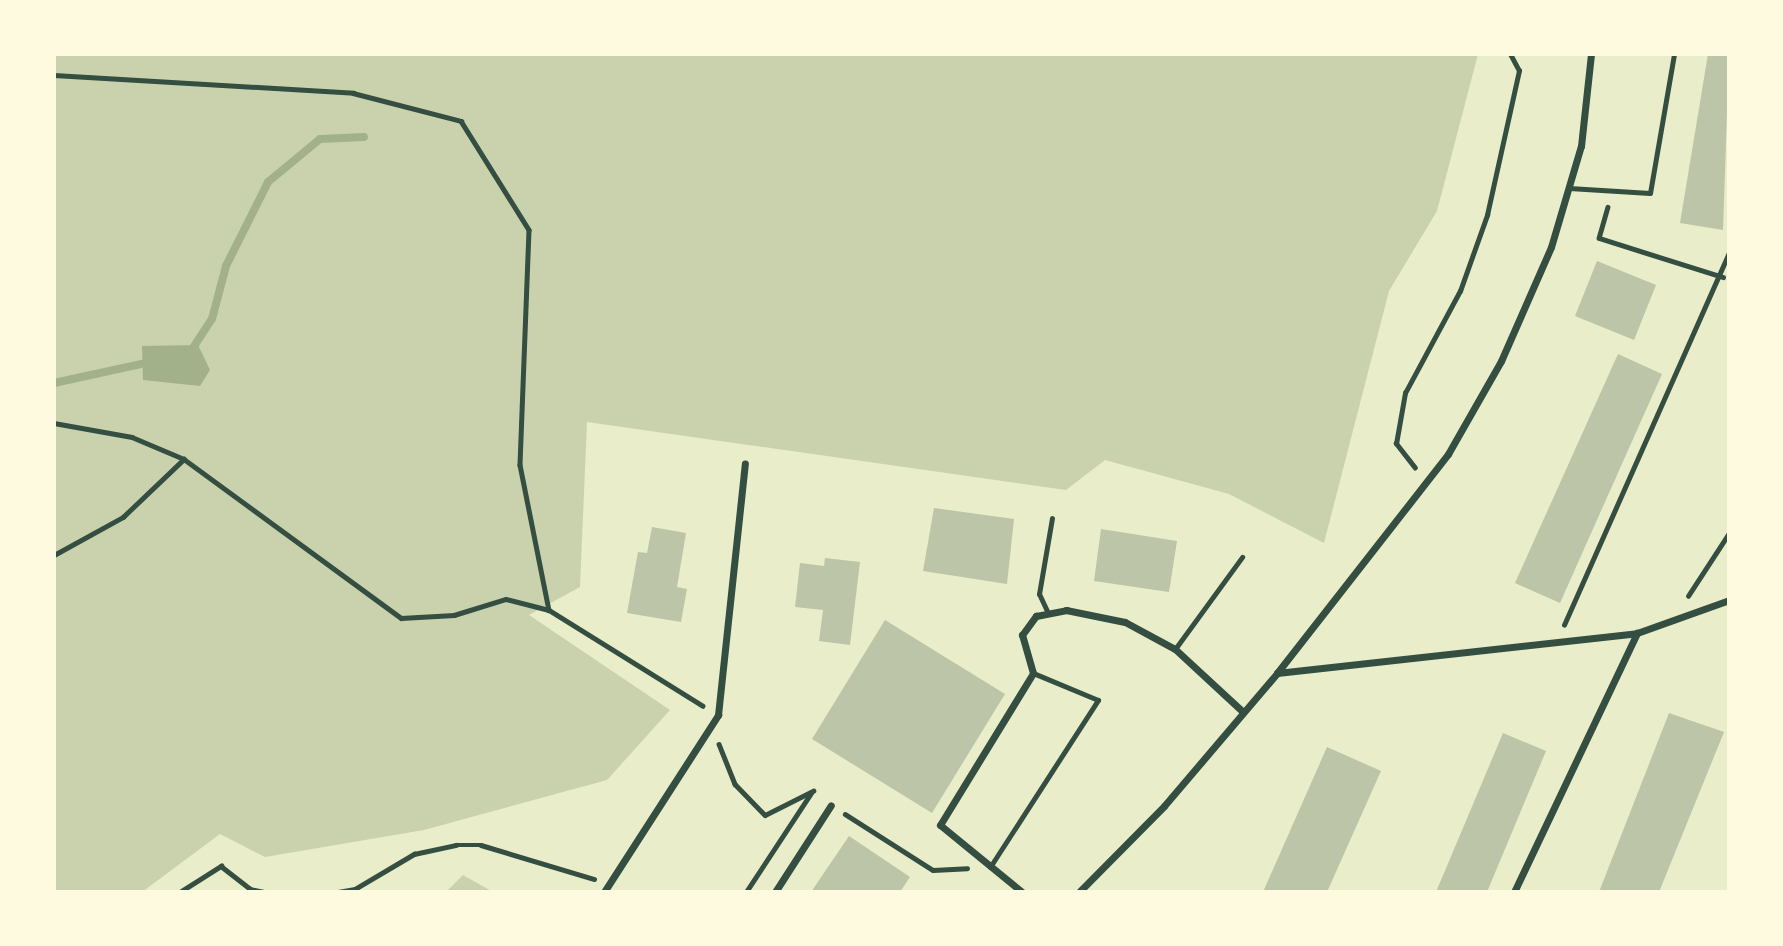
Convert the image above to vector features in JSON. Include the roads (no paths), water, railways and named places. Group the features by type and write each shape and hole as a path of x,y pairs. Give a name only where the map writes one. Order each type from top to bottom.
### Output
{"street":[{"path":"1079,892 1277,673 1429,485 1501,361 1551,247 1569,188 1591,54"},
{"path":"604,892 718,715 744,463"},
{"path":"1277,673 1557,638 1637,633 1729,600"},
{"path":"1021,892 940,825 1033,673 1022,635 1035,616 1066,610 1125,622 1175,649 1243,712"},
{"path":"1514,892 1637,633"},
{"path":"775,892 831,804"}],"lane":[{"path":"1569,188 1614,186 1650,193 1674,54"},
{"path":"1048,613 1039,594 1052,518"},
{"path":"1175,649 1242,557"},
{"path":"990,867 1098,700 1033,673"}],"waterway":[{"path":"191,351 212,319 226,266 268,182 320,139 364,137"},
{"path":"54,383 150,362"}]}
